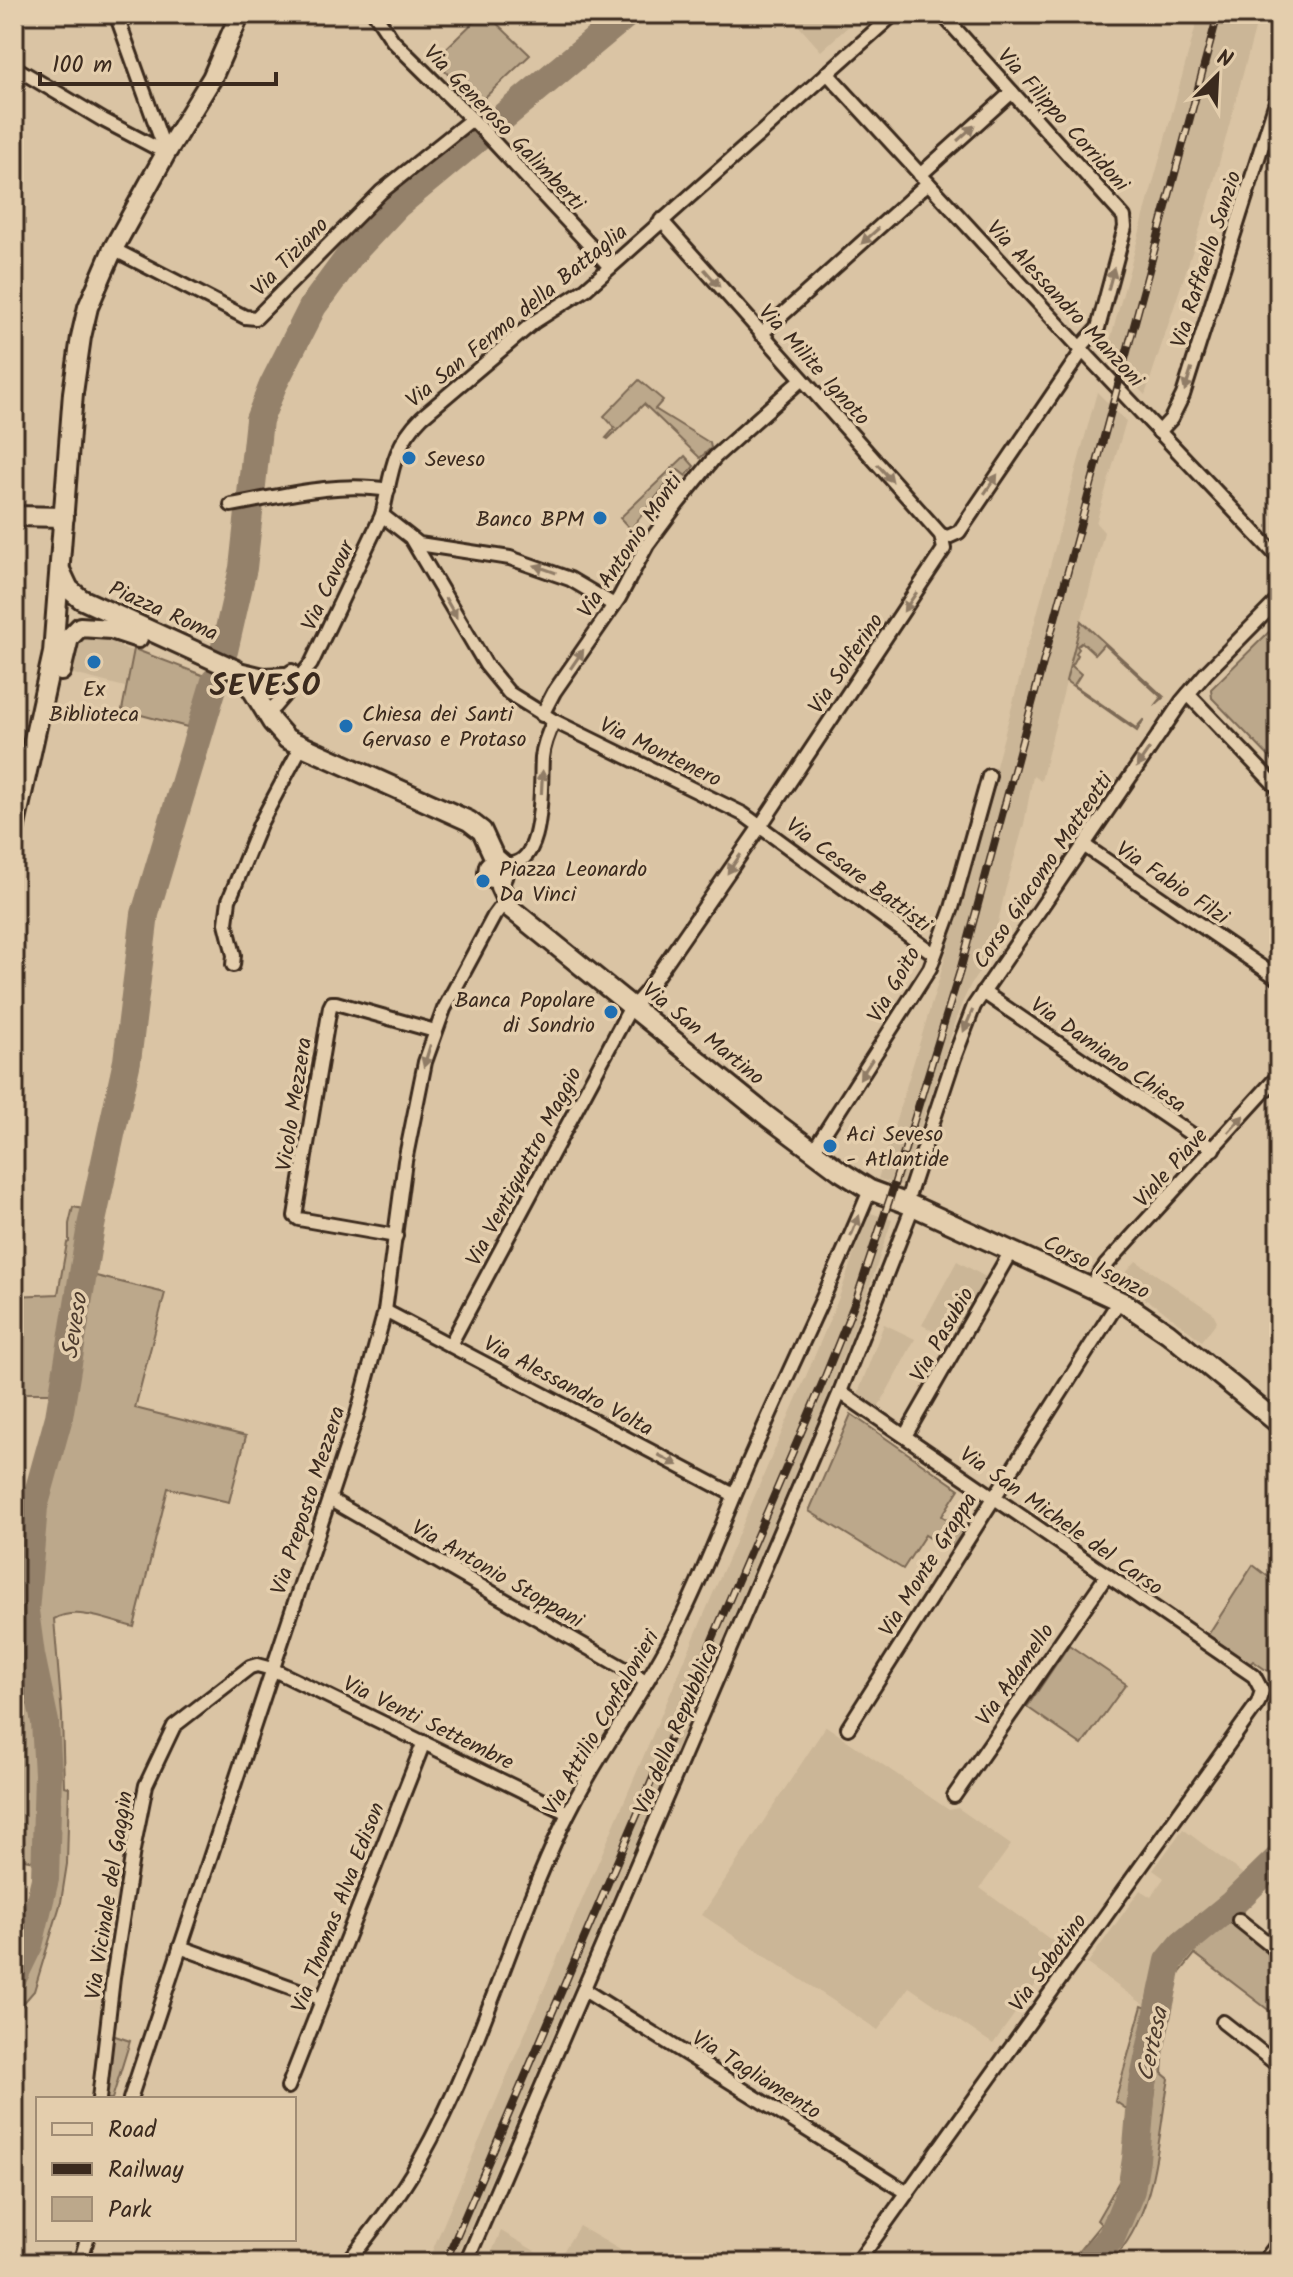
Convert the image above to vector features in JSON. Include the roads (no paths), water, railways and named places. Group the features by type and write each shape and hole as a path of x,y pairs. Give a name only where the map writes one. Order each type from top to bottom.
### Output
{"street":[{"path":"116,14 166,153"},
{"path":"14,830 51,665 73,393 88,307 113,249 212,78 240,14"},
{"name":"Via San Fermo della Battaglia","path":"382,515 396,452 408,430 534,322 586,289 894,14"},
{"name":"Via Filippo Corridoni","path":"942,14 1125,220 1098,328 1081,350"},
{"name":"Via Generoso Galimberti","path":"376,15 393,41 475,122 610,267"},
{"path":"14,67 166,153"},
{"name":"Via Alessandro Manzoni","path":"827,73 1081,350 1279,558"},
{"path":"761,334 1012,92"},
{"name":"Via Raffaello Sanzio","path":"1159,432 1171,419 1183,395 1274,121 1279,92"},
{"name":"Via Tiziano","path":"113,249 245,317 256,318 381,192 475,122"},
{"name":"Via Milite Ignoto","path":"661,220 941,535"},
{"path":"941,535 948,537 959,532 1081,350"},
{"name":"Via Antonio Monti","path":"499,882 509,865 519,861 533,844 542,786 542,755 554,692 614,605 647,545 706,467 802,379"},
{"path":"231,505 331,489 388,490"},
{"path":"382,515 412,540 431,548 490,553 526,563 570,579 614,605"},
{"name":"Via Cavour","path":"296,674 316,654 382,515"},
{"path":"14,516 64,517"},
{"name":"Via Solferino","path":"633,1006 761,825 942,554 944,541 941,535"},
{"name":"Via Montenero","path":"412,540 468,637 499,683 548,718 724,803 761,825"},
{"name":"Piazza Roma","path":"60,563 67,587 87,602 220,667"},
{"name":"Piazza Roma","path":"87,602 69,598 60,603 57,611 59,620 66,627 83,626 124,632 220,667"},
{"name":"Corso Giacomo Matteotti","path":"910,1205 966,1024 983,992 1188,694 1279,599"},
{"path":"31,754 48,726 69,638 74,630 83,626"},
{"path":"220,667 264,675 296,674"},
{"path":"220,667 244,677 283,736 301,747 403,789 478,827 487,839 499,882"},
{"path":"256,698 268,708 274,707 296,674"},
{"path":"283,736 277,721 296,674"},
{"path":"1188,694 1279,789"},
{"path":"233,965 234,955 226,923 229,900 260,824 301,747"},
{"name":"Via Goito","path":"813,1151 930,968 952,908 989,776"},
{"name":"Via Cesare Battisti","path":"761,825 934,954"},
{"name":"Via Fabio Filzi","path":"1085,846 1279,979"},
{"name":"Via San Martino","path":"499,882 633,1006 813,1151 870,1190"},
{"name":"Via Preposto Mezzera","path":"131,2097 357,1415 385,1311 418,1086 435,1031 499,882"},
{"name":"Via Damiano Chiesa","path":"983,992 1213,1149"},
{"name":"Vicolo Mezzera","path":"396,1236 295,1216 330,1007 336,1003 435,1031"},
{"name":"Via Ventiquattro Maggio","path":"450,1345 633,1006"},
{"name":"Viale Piave","path":"1091,1287 1106,1265 1279,1075"},
{"name":"Corso Isonzo","path":"870,1190 910,1205 1119,1301 1168,1333 1279,1424"},
{"name":"Via Attilio Confalonieri","path":"347,2263 401,2191 437,2126 568,1813 687,1609 734,1495 841,1261 870,1190"},
{"name":"Via della Repubblica","path":"466,2263 840,1392 910,1205"},
{"name":"Via Pasubio","path":"905,1436 1011,1251"},
{"name":"Via Monte Grappa","path":"848,1728 1119,1301"},
{"name":"Via Alessandro Volta","path":"385,1311 734,1495"},
{"name":"Via San Michele del Carso","path":"840,1392 1259,1683"},
{"name":"Via Antonio Stoppani","path":"329,1499 646,1681"},
{"name":"Via Adamello","path":"954,1796 1107,1575"},
{"name":"Via Vicinale del Gaggin","path":"99,2097 128,1878 142,1802 153,1767 167,1737 182,1718 250,1667 257,1665 272,1669"},
{"name":"Via Venti Settembre","path":"272,1669 568,1813"},
{"name":"Via Sabotino","path":"857,2263 1258,1703 1262,1691 1259,1683"},
{"name":"Via Thomas Alva Edison","path":"288,2087 424,1742"},
{"path":"1239,1920 1279,1952"},
{"path":"180,1947 323,1999"},
{"name":"Via Tagliamento","path":"584,1990 908,2193"},
{"path":"1223,2022 1279,2066"},
{"path":"80,2263 86,2241"},
{"path":"1263,2263 1279,2242"}],"waterway":[{"name":"Seveso","path":"224,651 243,568 259,420 313,306 351,254 397,205 627,14"},
{"name":"Seveso","path":"14,1976 29,1945 45,1879 48,1774 45,1722 25,1611 34,1507 59,1417 91,1226 127,1061 145,914 215,681"},
{"name":"Certesa","path":"1086,2263 1111,2238 1131,2190 1142,2088 1169,1961 1183,1944 1232,1904 1279,1858"}],"railway":[{"path":"445,2263 857,1297 960,971 1218,14"}],"place":[{"name":"Seveso","path":"409,458"},
{"name":"Banco BPM","path":"600,518"},
{"name":"Ex Biblioteca","path":"94,662"},
{"name":"Chiesa dei Santi Gervaso e Protaso","path":"346,726"},
{"name":"Piazza Leonardo Da Vinci","path":"483,881"},
{"name":"Banca Popolare di Sondrio","path":"611,1012"},
{"name":"Aci Seveso - Atlantide","path":"830,1146"}],"district":[{"name":"SEVESO","path":"266,685"}]}
